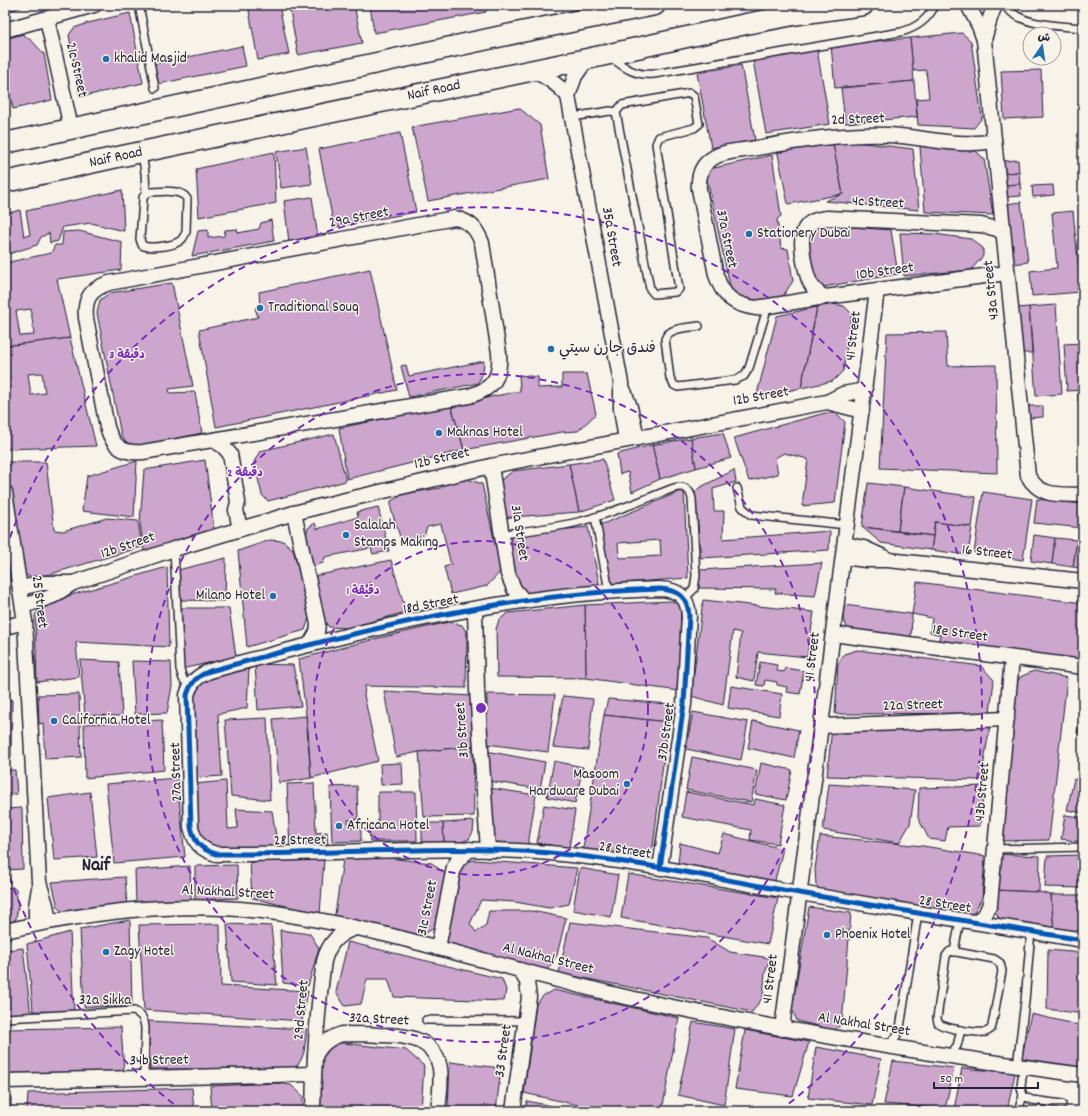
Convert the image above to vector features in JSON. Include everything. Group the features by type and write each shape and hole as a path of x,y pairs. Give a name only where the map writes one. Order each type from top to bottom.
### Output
{"main road":[{"path":"5,143 655,5"},
{"name":"Naif Road","path":"5,182 587,59 803,10 863,5"}],"street":[{"path":"5,30 94,5"},
{"name":"43a Street","path":"968,5 979,26 984,40 1028,476 1038,489 1045,492 1083,495"},
{"name":"43a Street","path":"984,40 995,5"},
{"name":"21c Street","path":"47,19 72,128"},
{"path":"531,70 556,83 568,96 575,76 587,59"},
{"name":"35a Street","path":"568,96 621,383 621,409 632,439"},
{"name":"2d Street","path":"722,154 827,138 861,135 916,137 968,144 994,141"},
{"name":"37a Street","path":"722,154 714,157 706,163 698,180 716,275 720,286 726,295 735,302 756,308 768,306"},
{"name":"29a Street","path":"455,218 473,226 479,234 482,243 499,353 500,365 497,376 490,386 481,393 469,396 240,436 134,453 124,451 116,445 110,437 107,427 86,318 85,309 87,299 93,291 100,286 109,283 455,218"},
{"name":"4c Street","path":"808,280 801,239 807,226 820,218 981,225 997,229 1004,233"},
{"name":"10b Street","path":"768,306 1007,273"},
{"path":"808,280 816,291 825,297"},
{"path":"796,302 804,292 808,280"},
{"name":"41 Street","path":"782,1029 877,290"},
{"name":"12b Street","path":"23,606 53,596 73,583 174,549 294,513 380,491 491,466 827,402 843,394 864,390"},
{"name":"12b Street","path":"827,402 862,411"},
{"path":"230,454 240,436"},
{"path":"213,440 223,446 230,454 238,502 236,510 244,527"},
{"name":"31a Street","path":"491,466 510,582 516,593 524,601"},
{"name":"25 Street","path":"5,492 25,622 40,886 46,905 43,922"},
{"path":"294,513 317,617 318,632 310,644"},
{"name":"16 Street","path":"844,551 864,548 888,560 1083,581"},
{"name":"12b Street","path":"20,588 43,583 73,583"},
{"name":"18d Street","path":"190,687 202,674 210,671 310,644 411,621 475,609 524,601 609,591 669,590 678,593 685,598"},
{"name":"37b Street","path":"660,868 684,704 689,616 689,607 685,598"},
{"name":"31b Street","path":"475,609 477,690 488,850"},
{"path":"5,627 25,622"},
{"name":"18e Street","path":"833,634 1083,667"},
{"name":"43b Street","path":"975,922 985,916 990,904 1012,658"},
{"name":"27a Street","path":"190,687 187,695 191,827 193,836 199,845 206,851"},
{"name":"22a Street","path":"821,726 1007,719"},
{"name":"31c Street","path":"431,849 444,860 452,876"},
{"name":"28 Street","path":"206,851 216,854 238,854 470,849 581,856 660,868 1083,940"},
{"name":"31c Street","path":"438,948 452,876 458,860 470,849"},
{"name":"Al Nakhal Street","path":"5,931 73,916 134,909 192,907 242,909 282,914 356,928 618,995 782,1029 948,1056 1083,1075"},
{"name":"29d Street","path":"313,1111 320,988 326,951 338,936 356,928"},
{"name":"33 Street","path":"513,1111 529,997 527,982 520,970"},
{"name":"33 Street","path":"529,997 537,984 550,977"},
{"name":"32a Street","path":"315,1056 325,1041 342,1034 400,1035 414,1038 426,1044 435,1054 440,1067 441,1080 438,1111"},
{"name":"34b Street","path":"5,1081 314,1074"}],"lane":[{"path":"139,5 155,88"},
{"path":"608,54 628,70 645,75 654,74 901,32 913,29 924,21 935,5"},
{"path":"1004,5 1009,12 1027,20 1083,28"},
{"path":"690,93 694,96 699,124 694,128 659,137 656,144 679,289 675,292 654,294 650,289 616,112 622,105 690,93"},
{"path":"572,117 610,111 616,112"},
{"path":"142,152 146,194 143,200 140,239 142,245 147,247 170,245 181,241 186,232 188,203 185,195 178,192 152,192 146,194"},
{"path":"699,326 672,330 666,335 665,339 670,378 674,385 678,387 735,380 744,376 768,306"},
{"path":"502,534 561,526 595,517 679,486 684,487 688,489 692,499 696,576 694,589 685,598"},
{"path":"737,488 742,507 751,514 847,525"},
{"path":"595,517 609,591"},
{"path":"174,549 180,669 183,679 190,687"},
{"path":"995,848 1083,847"},
{"path":"883,1046 889,1044 898,1034 918,913"},
{"path":"954,952 960,920"},
{"path":"1018,1111 1023,1096 1020,1087 1020,1066 1031,931"},
{"path":"949,952 954,952 994,959 1000,963 1002,967 991,1029 989,1031 983,1033 961,1030 943,1026 937,1021 946,956 949,952"},
{"name":"32a Sikka","path":"5,1018 134,1011 140,1014 144,1021 144,1079"},
{"path":"426,1020 525,1021"},
{"path":"948,1056 957,1046 961,1030"},
{"path":"1023,1096 1032,1100 1062,1104"}],"building":[{"path":"5,5 29,5 5,12"},
{"path":"248,5 279,5 289,54 258,60"},
{"path":"289,5 354,5 362,43 298,55"},
{"path":"370,5 485,5 486,12 374,33"},
{"name":"khalid Masjid","path":"130,13 143,83 80,97 69,35 74,28 88,23"},
{"path":"962,33 971,41 982,118 974,128 918,125 916,99 929,98 926,70 913,71 910,38"},
{"path":"23,34 44,54 52,100 13,109 5,71 5,39"},
{"path":"910,38 914,81 835,88 831,45"},
{"path":"242,46 246,66 158,84 154,64"},
{"path":"817,50 830,124 766,134 753,60"},
{"path":"741,65 755,140 711,148 697,73"},
{"path":"1041,70 1043,117 1004,119 1001,71"},
{"path":"914,81 917,117 845,123 841,88"},
{"path":"519,108 540,125 549,179 428,201 412,127"},
{"path":"400,133 416,212 334,227 319,149"},
{"path":"832,139 843,194 788,204 777,149"},
{"path":"832,139 913,149 919,210 825,201 843,194"},
{"path":"920,146 975,150 984,159 993,215 925,212"},
{"path":"306,147 312,184 281,188 276,152"},
{"path":"274,152 276,203 199,217 196,169"},
{"name":"Stationery Dubai","path":"772,155 781,216 777,219 781,248 788,249 793,281 783,296 757,304 732,295 705,170"},
{"path":"1018,160 1019,172 1005,173 1004,161"},
{"path":"1019,172 1020,184 1006,185 1005,173"},
{"path":"1020,184 1021,196 1007,197 1006,185"},
{"path":"1053,185 1054,195 1033,197 1032,186"},
{"path":"122,190 124,231 91,223 63,227 58,241 50,243 49,233 41,237 37,245 5,255 5,214 20,210 24,236 30,235 26,211"},
{"path":"312,197 318,238 289,242 284,201"},
{"path":"1021,202 1028,262 1013,264 1006,204"},
{"path":"1073,211 1081,292 1032,296 1030,271 1057,268 1052,213"},
{"path":"271,220 274,241 192,256 198,231 208,230 208,238 224,236 225,230 237,229 238,233 259,229 261,223"},
{"path":"824,225 891,230 898,274 823,287 812,282 806,235 813,228"},
{"path":"79,231 122,242 121,270 57,279 70,338 5,346 5,263 51,253 55,245 62,245 63,232","holes":["31,309 34,335 20,336 16,311"]},
{"path":"900,233 934,234 971,239 983,248 983,256 971,270 904,276"},
{"path":"370,269 397,390 216,427 199,330 258,317 255,308 260,306 259,292"},
{"path":"172,283 193,386 169,389 170,393 195,392 202,433 141,446 128,444 121,435 97,313 100,300 110,293"},
{"path":"833,304 844,306 852,314 843,371 833,381 801,388 817,307"},
{"path":"1056,305 1062,394 1036,396 1029,307"},
{"path":"817,307 801,388 756,398 777,316"},
{"path":"1029,307 1032,353 1021,353 1017,308"},
{"path":"946,332 948,366 996,365 997,473 880,468 887,333"},
{"path":"70,338 96,446 7,449 5,436 5,346","holes":["42,373 45,393 31,395 28,374"]},
{"path":"1083,343 1083,390 1067,391 1064,344"},
{"path":"484,361 483,373 478,383 409,397 401,366 406,365 409,376"},
{"path":"562,374 587,374 596,414 578,431 562,432 464,450 451,405 520,391 519,375 538,377 538,388 562,387"},
{"path":"1078,395 1083,395 1083,401 1078,401"},
{"path":"451,405 464,450 347,479 339,428"},
{"path":"1028,406 1043,406 1043,417 1029,418"},
{"path":"825,413 836,413 845,422 835,503 802,506 808,459 784,453 775,458 778,474 749,481 734,438"},
{"path":"723,433 731,458 696,468 691,438"},
{"path":"334,434 346,481 268,501 262,495 254,462 260,451"},
{"path":"691,438 696,468 660,479 652,445"},
{"path":"652,445 660,479 632,492 628,472 620,474 617,454"},
{"path":"603,459 615,500 579,512 569,464"},
{"path":"205,460 214,529 144,551 140,523 144,470"},
{"path":"137,461 134,517 82,511 87,476"},
{"path":"5,462 46,462 54,530 63,531 107,518 138,521 142,547 47,575 30,577 20,571 5,471"},
{"path":"569,464 579,512 500,518 497,483 513,471"},
{"path":"734,470 736,482 713,489 714,511 724,511 723,539 830,531 829,550 701,558 695,493 699,488"},
{"path":"461,477 482,484 501,571 487,586 451,594 444,567 451,565 441,524 427,527 424,536 402,543 391,509 391,501 404,494 440,488"},
{"path":"868,483 904,487 898,531 862,527"},
{"path":"904,487 976,497 972,527 935,522 933,536 898,531"},
{"path":"684,490 688,578 610,584 598,526","holes":["660,540 661,556 619,558 618,543"]},
{"path":"983,492 1032,499 1023,560 974,553"},
{"path":"1037,499 1083,504 1083,528 1034,523"},
{"name":"Salalah Stamps Making","path":"378,507 389,551 373,554 371,548 325,557 323,563 313,566 305,540 308,528 315,523 317,529 358,517 357,512"},
{"path":"935,522 972,527 968,555 931,550"},
{"path":"588,527 600,588 528,599 512,577 509,535"},
{"path":"862,527 933,536 931,550 881,543"},
{"path":"1034,535 1055,538 1052,564 1031,561"},
{"path":"1055,538 1077,540 1073,567 1052,564"},
{"path":"270,540 283,541 293,549 310,615 305,630 247,647 238,551"},
{"path":"1077,540 1083,541 1083,568 1073,567"},
{"path":"226,558 225,601 181,600 178,570"},
{"path":"391,560 406,612 348,628 329,627 320,616 310,577"},
{"path":"822,563 815,596 775,593 776,589 699,588 700,570"},
{"path":"167,567 169,647 76,642 79,677 37,682 35,615 44,603"},
{"path":"917,582 1083,603 1083,662 938,644 940,635 930,632 932,618 912,614"},
{"path":"5,592 8,608 5,619"},
{"path":"703,600 814,612 807,657 758,652 754,681 736,677 741,633 733,631 723,705 691,696"},
{"path":"672,601 681,605 679,691 586,678 585,605"},
{"path":"585,605 586,678 497,677 496,629 499,620 508,613"},
{"path":"844,605 912,614 911,637 870,631 870,637 848,629 843,619"},
{"path":"180,608 229,608 236,657 181,669"},
{"path":"449,622 462,625 467,633 466,688 365,686 364,695 378,761 311,778 308,731 299,659 379,638"},
{"path":"857,650 981,666 994,680 990,713 835,714 838,664 844,654"},
{"path":"5,653 8,655 8,685 5,686"},
{"path":"80,660 119,662 122,716 85,715"},
{"path":"132,661 171,662 172,686 167,713 135,714"},
{"path":"760,662 777,665 777,671 784,672 785,668 804,671 800,694 786,692 787,687 777,685 777,682 765,680 764,686 756,685"},
{"path":"255,664 293,665 301,706 258,710"},
{"path":"249,668 247,708 218,714 222,776 194,778 192,690 196,684"},
{"path":"1034,671 1067,678 1049,840 998,841 1014,689 1020,677"},
{"path":"731,686 782,694 779,716 728,708"},
{"path":"1083,689 1083,733 1077,733"},
{"path":"384,691 472,696 473,746 419,752 396,757"},
{"path":"79,694 81,757 45,759 43,723 39,724 38,695"},
{"path":"487,694 555,695 548,752 487,744"},
{"path":"563,696 593,699 588,750 553,747"},
{"path":"608,699 669,704 668,722 604,715"},
{"path":"5,700 12,700 11,757 5,757"},
{"path":"693,712 748,722 741,760 686,749"},
{"name":"Masoom Hardware Dubai","path":"604,715 668,722 653,847 634,862 582,855"},
{"path":"306,716 311,778 279,783 273,719"},
{"path":"267,718 270,800 231,796 225,720"},
{"path":"162,720 164,770 85,778 84,724"},
{"path":"753,721 799,730 794,758 748,748"},
{"path":"990,725 981,780 827,776 832,727"},
{"path":"473,746 474,816 424,817 419,752"},
{"path":"1083,750 1083,777 1081,776"},
{"path":"486,751 545,762 540,789 488,781"},
{"path":"692,757 757,770 751,802 686,790"},
{"path":"554,761 583,767 575,803 547,797"},
{"path":"402,763 403,784 381,785 380,764"},
{"path":"761,763 792,770 786,800 755,794"},
{"path":"5,770 15,770 17,794 5,794"},
{"path":"177,778 185,857 114,863 106,784"},
{"path":"1074,779 1083,781 1083,813 1067,810"},
{"path":"226,781 228,829 238,828 236,809 272,811 278,849 222,851 212,847 203,838 196,825 194,784"},
{"path":"314,783 316,833 327,832 328,847 290,849 287,784"},
{"path":"829,784 915,790 910,824 899,843 823,830"},
{"path":"357,786 358,819 348,820 349,827 361,827 361,841 332,842 330,787"},
{"path":"984,786 980,826 948,827 945,841 929,839 918,818 919,788"},
{"path":"489,788 536,795 528,845 496,842 489,832"},
{"path":"90,792 97,857 54,860 48,798"},
{"path":"378,792 416,792 417,841 370,841 369,824 378,824"},
{"path":"686,792 754,805 755,799 785,805 778,844 750,840 751,830 682,817"},
{"path":"544,805 575,810 569,848 537,843"},
{"path":"22,808 23,869 5,870 5,809"},
{"path":"1065,815 1080,817 1079,822 1083,822 1083,842 1061,839"},
{"path":"474,821 473,832 469,839 461,842 444,843 443,823"},
{"path":"422,823 443,823 444,843 422,843"},
{"path":"724,834 783,849 774,884 678,864 680,843 718,853"},
{"path":"820,836 923,846 985,856 982,898 973,914 967,916 822,893 816,885 815,869"},
{"path":"344,853 432,863 445,874 440,916 434,928 415,940 334,921"},
{"path":"996,854 1040,856 1039,892 994,890"},
{"path":"1083,855 1083,888 1045,887 1047,856"},
{"path":"324,859 320,914 252,898 250,862"},
{"path":"474,860 577,868 569,904 549,908 515,902 481,900 470,924 476,932 486,925 489,911 532,911 566,918 557,955 547,970 449,949 441,937 460,864"},
{"path":"237,865 238,898 195,900 195,866"},
{"path":"190,866 191,900 136,903 135,870"},
{"path":"580,868 618,875 611,917 573,910"},
{"path":"628,874 778,898 768,944 621,918"},
{"path":"125,877 127,906 67,915 58,908 52,882"},
{"path":"13,887 16,890 18,906 16,919 5,926 5,888"},
{"path":"994,890 1039,892 1051,895 1054,931 1001,922 995,911"},
{"path":"1051,895 1083,895 1083,935 1054,931"},
{"path":"809,907 851,913 842,1024 834,1030 797,1021 792,1009"},
{"path":"130,920 132,1006 84,1007 80,929"},
{"path":"570,922 707,938 730,952 770,958 765,973 763,997 752,1012 559,973"},
{"path":"220,924 221,986 308,991 302,1021 144,1010 139,925"},
{"path":"227,924 271,926 277,985 231,982"},
{"path":"280,930 310,934 319,948 308,986 283,983"},
{"path":"70,932 74,1012 33,1011 27,944"},
{"path":"348,942 502,979 506,990 504,1001 394,997 388,979 367,979 361,1004 345,1006 336,992"},
{"path":"23,948 31,1016 5,1016 5,950"},
{"path":"1048,950 1083,953 1083,1014 1047,1009"},
{"path":"554,990 679,1018 662,1111 605,1111 524,1093 536,1004 544,995"},
{"path":"1031,1014 1083,1026 1083,1071 1021,1061"},
{"path":"148,1021 307,1029 304,1052 295,1069 150,1069"},
{"path":"693,1022 735,1029 724,1105 678,1095"},
{"path":"121,1027 124,1071 5,1074 5,1029"},
{"path":"745,1030 809,1042 793,1096 735,1089"},
{"path":"330,1043 406,1050 424,1066 421,1111 319,1111 316,1057"},
{"path":"816,1047 881,1059 872,1105 808,1098"},
{"path":"893,1061 954,1068 945,1109 884,1104"},
{"path":"450,1062 501,1068 496,1111 448,1111"},
{"path":"962,1068 1015,1073 1007,1111 954,1109"},
{"path":"278,1083 291,1085 303,1096 303,1111 212,1111 210,1086"},
{"path":"192,1088 194,1111 27,1111 28,1093"},
{"path":"11,1093 11,1111 5,1111 5,1094"},
{"path":"527,1101 576,1111 525,1111"}],"cycle path":[{"path":"660,868 684,704 689,616 687,604 684,599 672,591 660,589 603,592 489,606 433,616 321,642 210,671 201,675 195,680 187,695 191,827 194,837 199,845 216,854 424,850 508,850 550,853 640,864 669,869 825,897 1083,940"}],"place":[{"name":"khalid Masjid","path":"106,59"},
{"name":"Stationery Dubai","path":"749,234"},
{"name":"Traditional Souq","path":"260,308"},
{"name":"فندق جارن سيتي","path":"551,349"},
{"name":"Maknas Hotel","path":"439,433"},
{"name":"Salalah Stamps Making","path":"346,535"},
{"name":"Milano Hotel","path":"273,596"},
{"name":"California Hotel","path":"54,721"},
{"name":"Masoom Hardware Dubai","path":"627,784"},
{"name":"Africana Hotel","path":"339,826"},
{"name":"Phoenix Hotel","path":"827,935"},
{"name":"Zagy Hotel","path":"106,952"}],"district":[{"name":"Naif","path":"96,866"}]}
